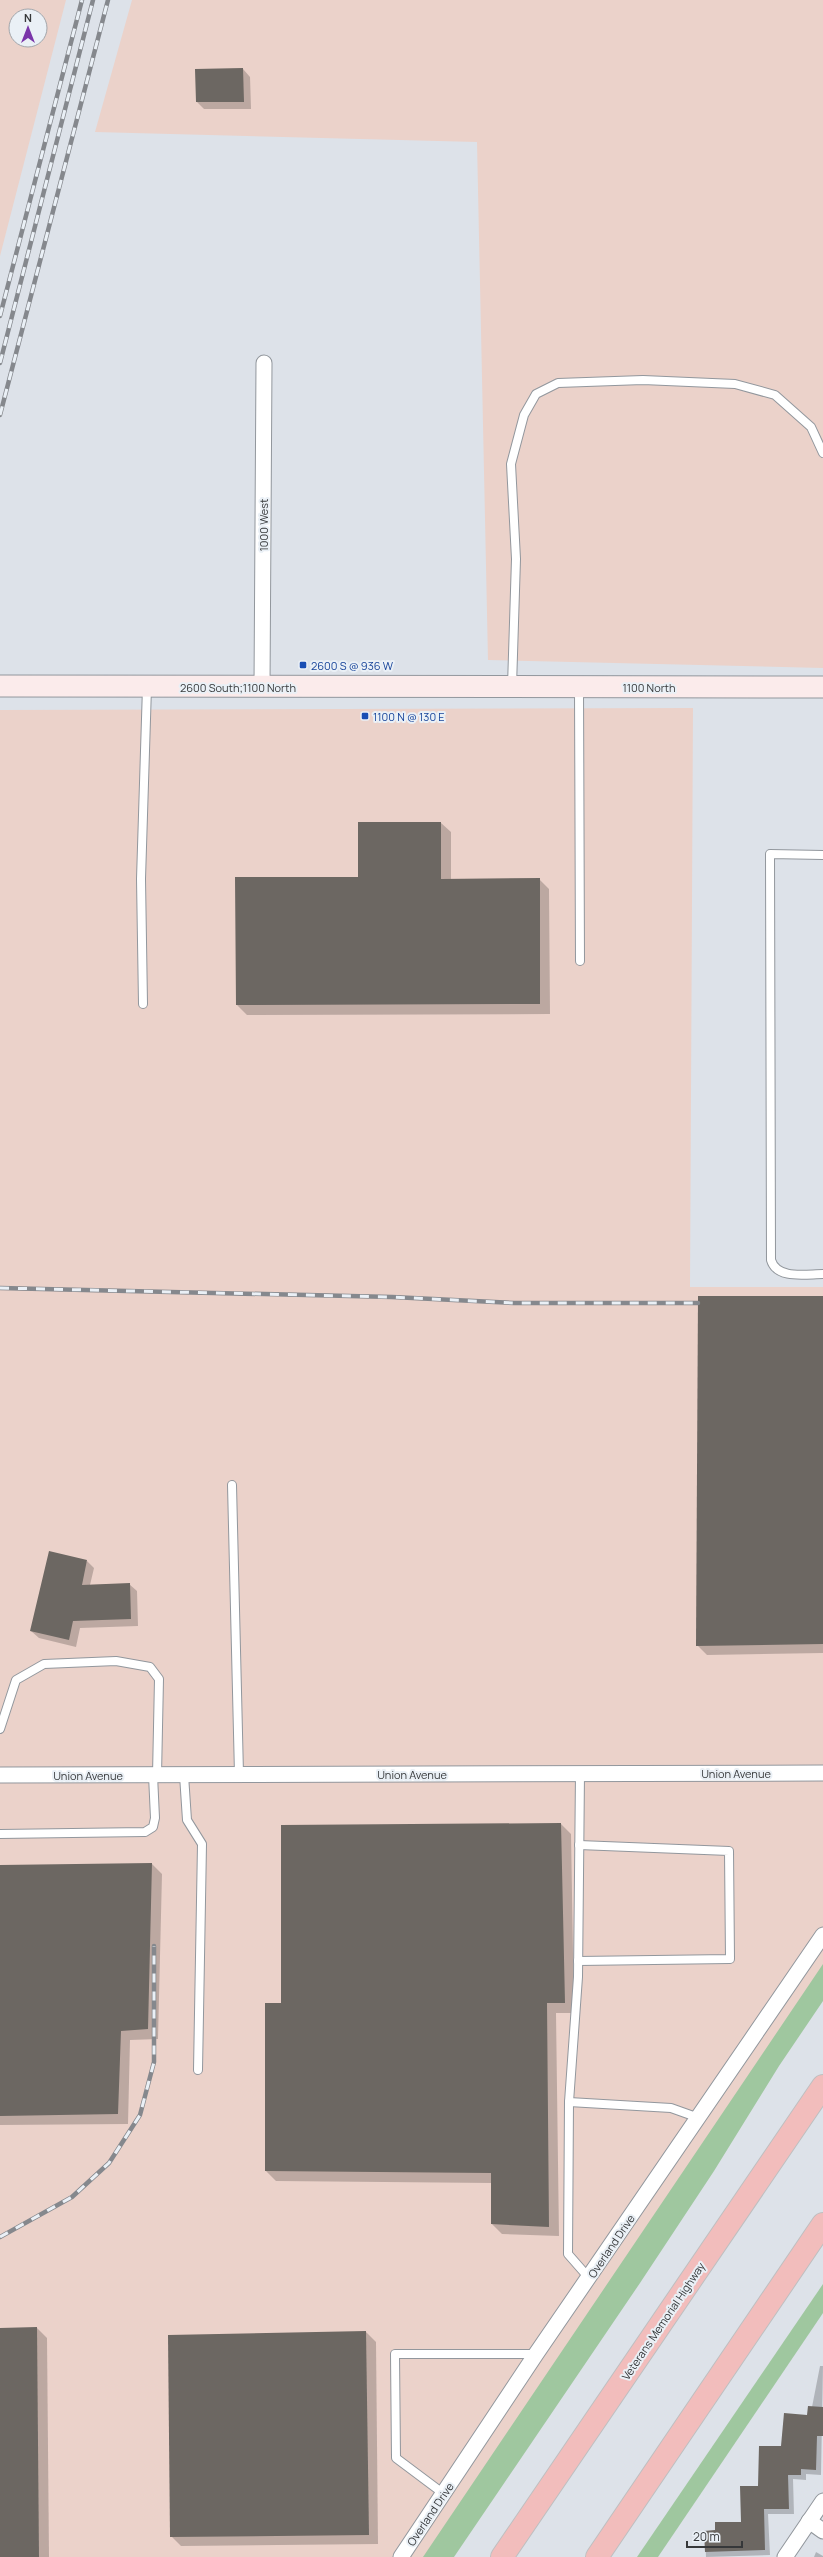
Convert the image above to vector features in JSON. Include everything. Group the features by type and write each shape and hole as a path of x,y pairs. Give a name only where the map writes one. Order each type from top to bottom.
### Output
{"highway":[{"name":"Veterans Memorial Highway","path":"502,2557 823,2086"},
{"path":"597,2557 823,2224"}],"main road":[{"name":"2600 South;1100 North","path":"0,686 476,687"},
{"name":"1100 North","path":"476,687 823,687"}],"street":[{"name":"1000 West","path":"262,687 264,363"},
{"name":"Union Avenue","path":"0,1776 823,1773"},
{"name":"Overland Drive","path":"401,2557 536,2354 823,1935"},
{"path":"785,2557 823,2501"},
{"path":"809,2521 823,2531"}],"lane":[{"path":"512,687 516,559 511,464 524,415 536,394 558,383 643,380 735,384 775,395 811,427 823,453"},
{"path":"143,1004 141,879 147,687"},
{"path":"579,687 580,961"},
{"path":"823,855 770,854 771,1260 777,1270 783,1273 823,1274"},
{"path":"232,1485 239,1774"},
{"path":"0,1729 16,1680 44,1664 116,1661 150,1667 159,1679 155,1775 155,1818 153,1827 145,1832 0,1834"},
{"path":"580,1773 578,1961 569,2102 568,2254 589,2278"},
{"path":"184,1775 187,1820 202,1844 198,2070"},
{"path":"578,1961 730,1959 729,1851 579,1845"},
{"path":"569,2102 671,2108 699,2118"},
{"path":"444,2494 396,2458 395,2354 536,2354"}],"shaded area":[{"path":"0,0 66,0 0,256"},
{"path":"132,0 823,0 823,668 488,660 477,142 95,132"},
{"path":"693,708 690,1287 823,1287 823,1986 439,2557 0,2557 0,710"}],"green space":[{"path":"823,1964 823,2001 779,2066 714,2171 640,2283 454,2557 423,2557"},
{"path":"823,2284 823,2313 658,2557 637,2557"}],"building":[{"path":"243,68 244,102 196,102 195,69"},
{"path":"358,822 441,822 441,879 540,878 540,1004 236,1005 235,877 358,877"},
{"path":"698,1296 823,1296 823,1644 696,1646"},
{"path":"49,1551 87,1560 82,1585 130,1583 131,1619 73,1621 69,1640 30,1631"},
{"path":"561,1823 565,2003 547,2003 549,2227 491,2224 491,2173 265,2171 265,2003 281,2003 281,1825"},
{"path":"152,1863 148,2029 121,2031 118,2114 0,2116 0,1865"},
{"path":"37,2327 39,2557 0,2557 0,2328"},
{"path":"366,2331 369,2535 170,2537 168,2335"},
{"path":"808,2406 823,2407 823,2436 817,2436 816,2470 801,2469 801,2475 788,2475 789,2509 764,2509 765,2550 705,2552 704,2531 715,2530 715,2522 741,2522 740,2486 758,2486 759,2446 781,2446 784,2413 807,2415"}],"railway":[{"path":"0,316 82,0"},
{"path":"0,363 93,0"},
{"path":"0,415 108,0"},
{"path":"0,1288 392,1297 514,1303 698,1303"},
{"path":"0,2237 72,2197 109,2163 140,2115 154,2062 154,1946"}],"place":[{"name":"2600 S @ 936 W","path":"303,665"},
{"name":"1100 N @ 130 E","path":"365,716"}]}
